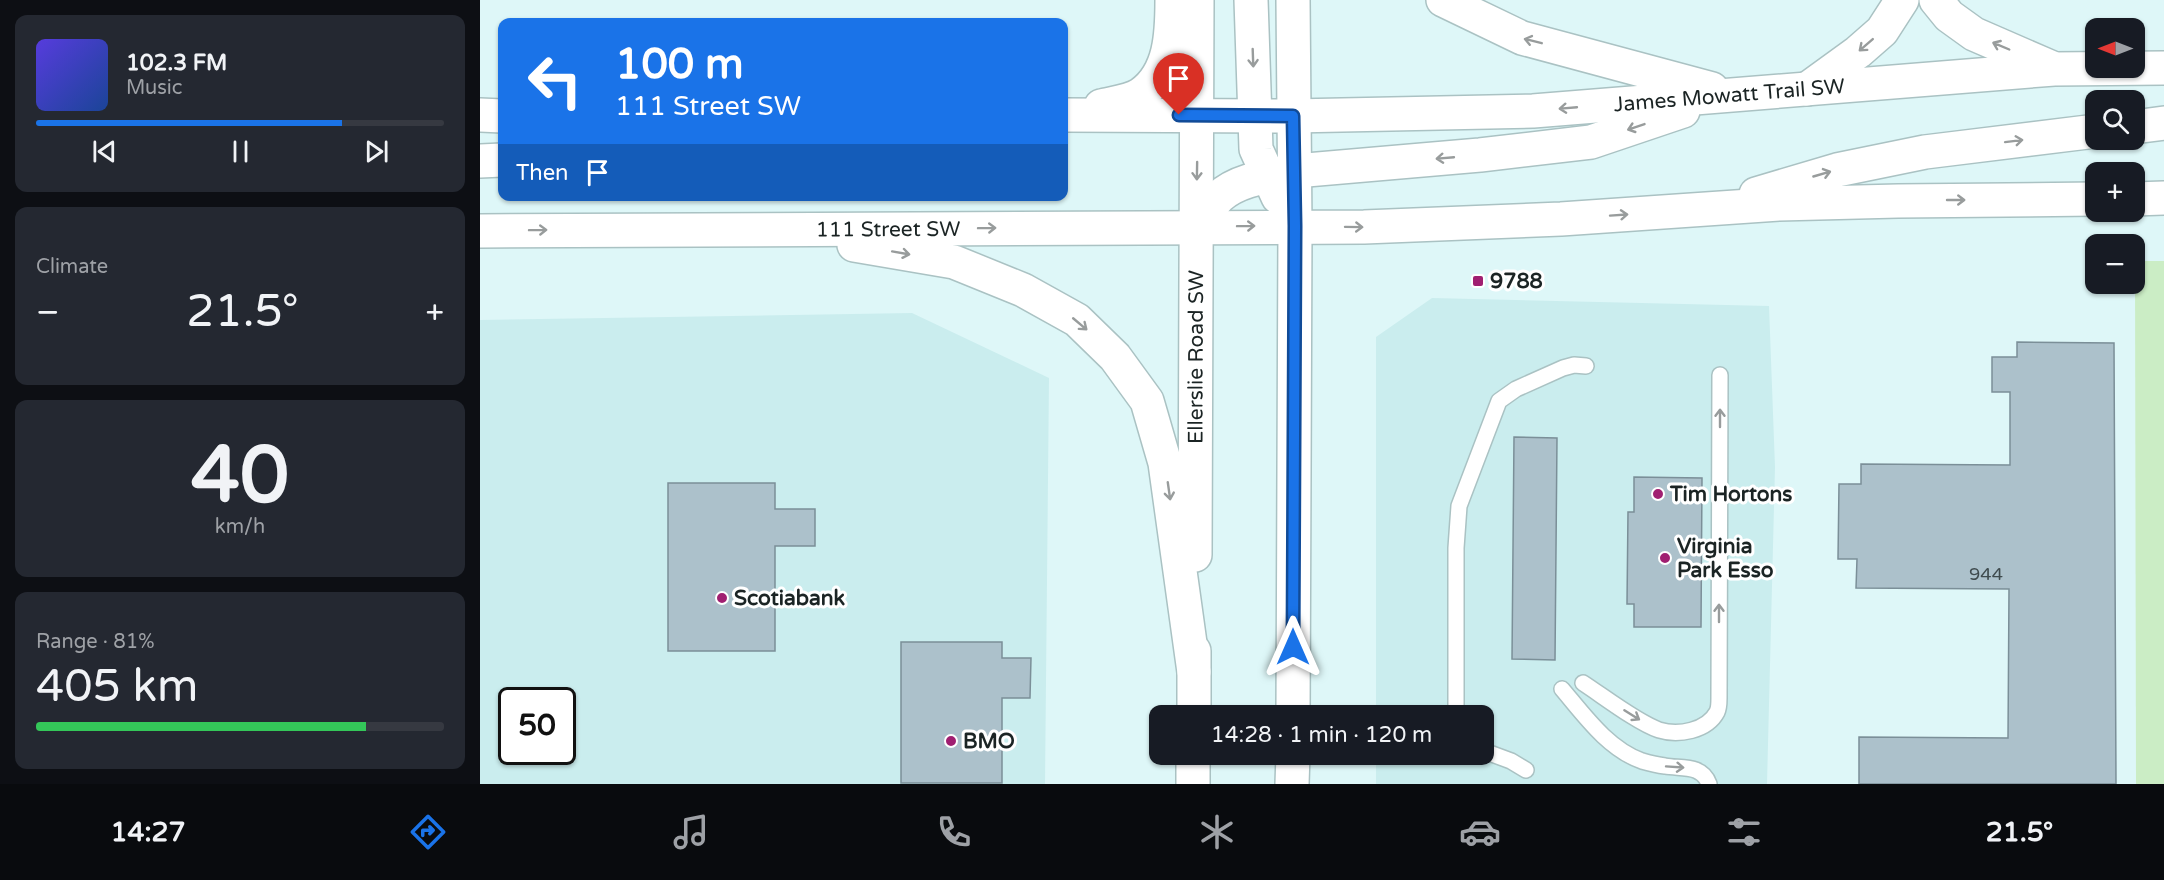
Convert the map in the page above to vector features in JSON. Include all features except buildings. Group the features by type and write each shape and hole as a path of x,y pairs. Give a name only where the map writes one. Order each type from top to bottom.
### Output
{"main road":[{"path":"1068,115 1140,95 1153,83 1164,65 1170,46 1172,0"},
{"name":"Ellerslie Road SW","path":"1194,705 1197,0"},
{"path":"1251,0 1256,149 1281,174"},
{"path":"1293,0 1293,116 1281,174 1295,226 1293,705"},
{"path":"1443,0 1522,38 1731,95"},
{"path":"1807,89 1858,52 1882,31 1902,0"},
{"path":"1936,0 1949,16 1974,34 2055,69"},
{"name":"James Mowatt Trail SW","path":"1293,116 1533,111 2055,69 2164,68"},
{"path":"1196,227 1220,196 1239,184 1281,174 1591,142 1731,95"},
{"path":"480,115 498,116"},
{"path":"1068,115 1293,116"},
{"path":"2145,126 2164,123"},
{"path":"1706,209 1837,170 1877,161 1925,152 2085,132"},
{"path":"480,161 498,160"},
{"path":"2145,199 2164,198"},
{"path":"1295,226 1364,227 1538,220 1706,209 1886,201 2085,199"},
{"name":"111 Street SW","path":"480,231 1295,226"},
{"path":"760,228 954,262 1023,290 1077,320 1115,357 1147,401 1165,463 1194,672"},
{"path":"1292,784 1293,765"}],"lane":[{"path":"1456,705 1456,548 1460,506 1499,401 1516,389 1563,368 1574,365 1586,366"},
{"path":"1582,683 1648,725 1660,730 1688,731 1704,726 1717,711 1719,698 1720,375"},
{"path":"1562,690 1594,727 1619,748 1640,760 1664,766 1693,768 1707,778 1709,784"},
{"path":"1494,755 1526,770"}],"shaded area":[{"path":"1432,298 1769,306 1775,467 1767,784 1376,784 1376,765 1494,765 1494,705 1376,705 1376,337"},
{"path":"912,313 1049,378 1045,784 480,784 480,320"}],"green space":[{"path":"2145,261 2164,261 2164,784 2136,784 2135,294 2145,294"}],"place":[{"name":"9788","path":"1478,281"},
{"name":"Tim Hortons","path":"1658,494"},
{"name":"Virginia Park Esso","path":"1665,558"},
{"name":"Scotiabank","path":"722,598"},
{"name":"BMO","path":"951,741"}],"route":[{"path":"1179,115 1293,116 1295,226 1293,647"}]}
